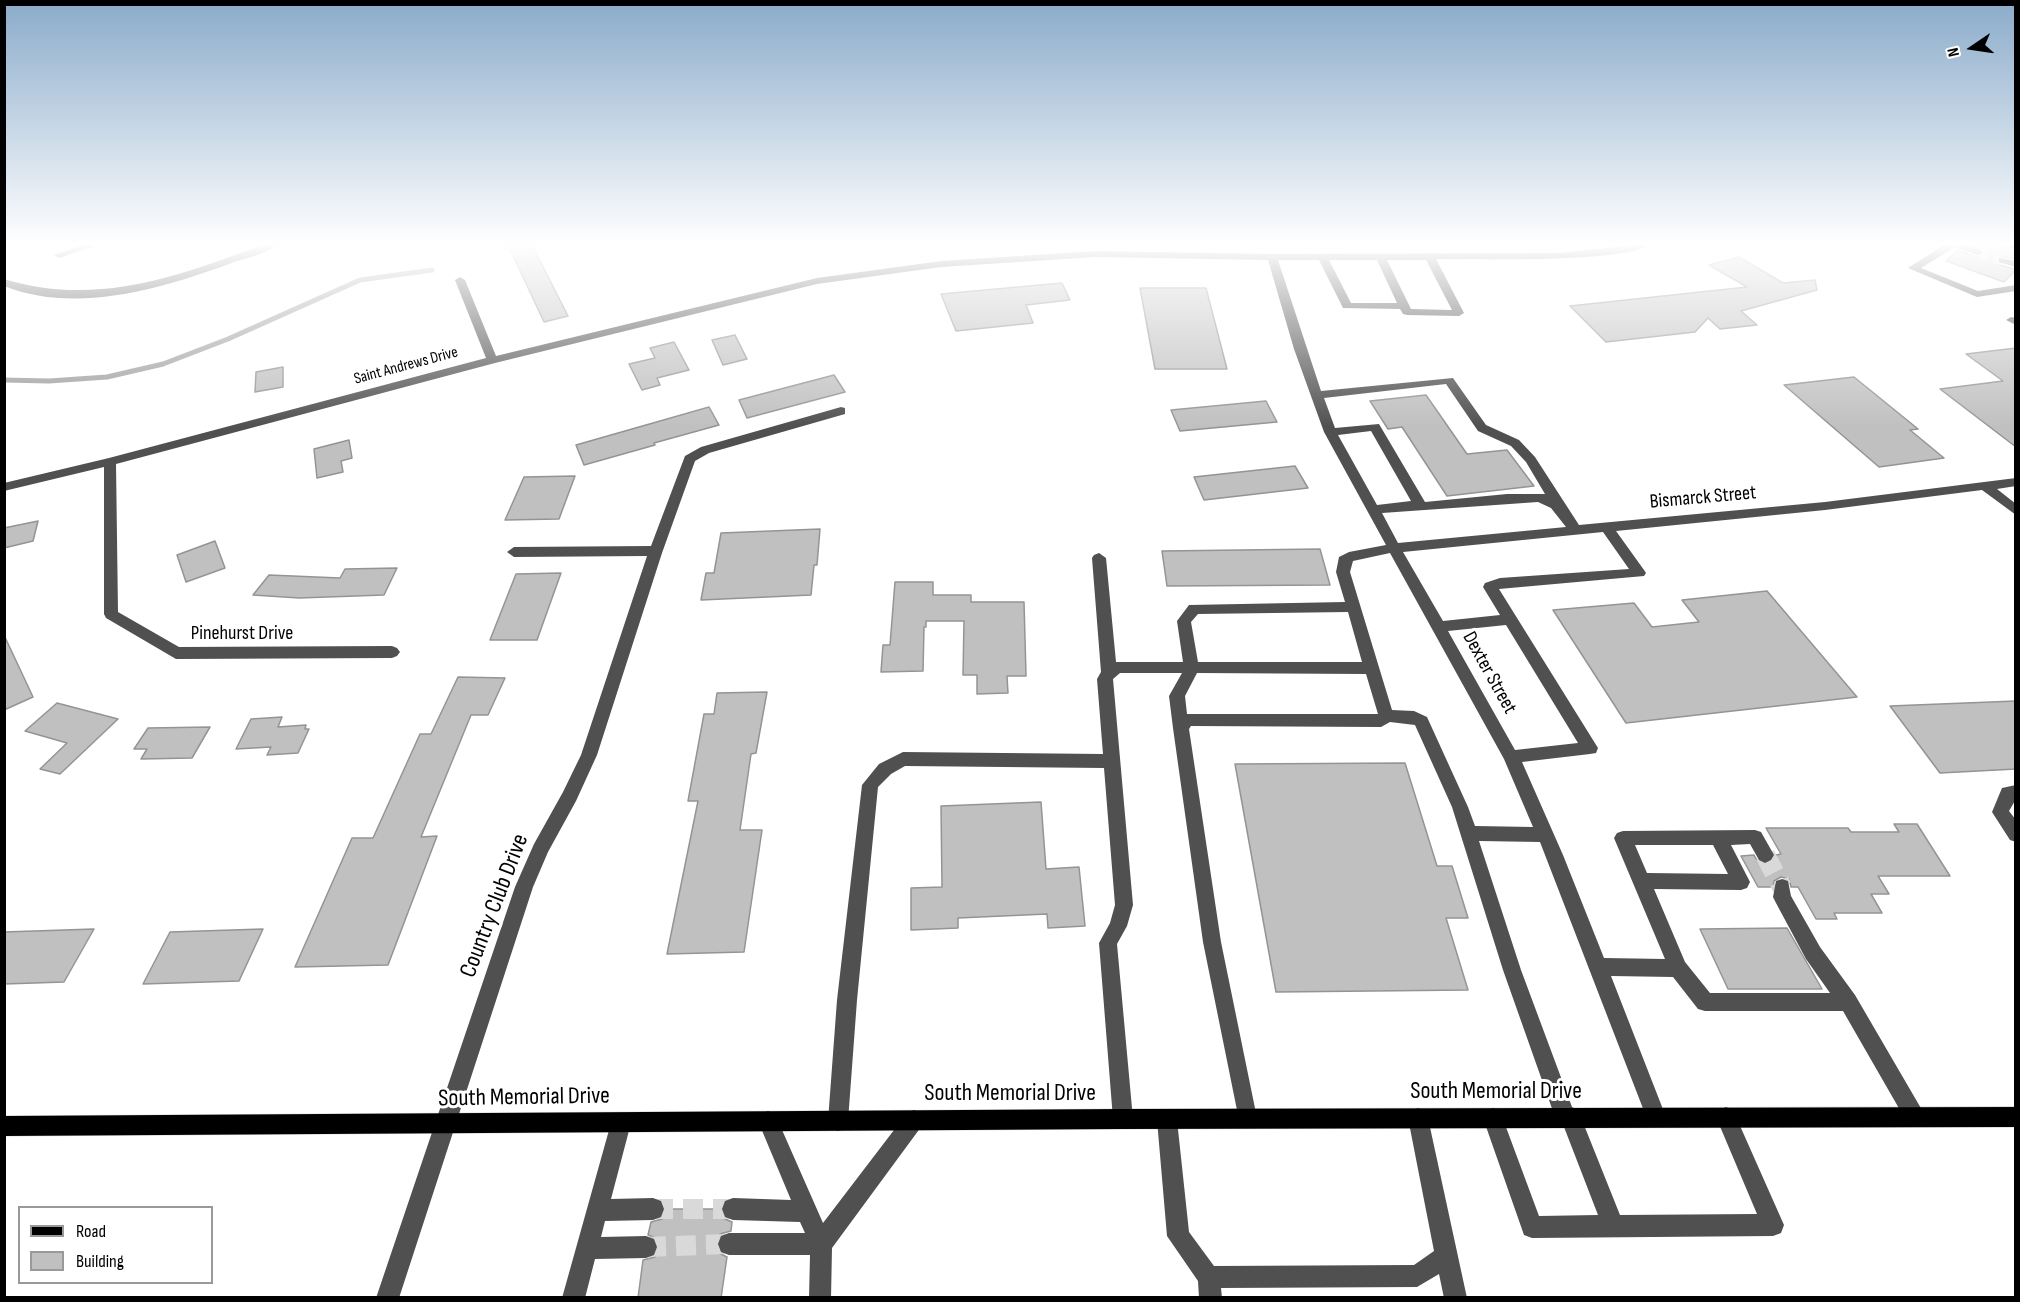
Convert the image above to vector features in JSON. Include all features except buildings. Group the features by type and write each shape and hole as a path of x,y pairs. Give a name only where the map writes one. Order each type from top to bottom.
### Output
{"main road":[{"name":"South Memorial Drive","path":"4,1126 445,1125 1246,1118 2016,1117"}],"street":[{"path":"470,306 492,360"},
{"name":"Saint Andrews Drive","path":"4,487 110,462 492,360 715,306"},
{"name":"Dexter Street","path":"1288,306 1330,432 1511,757 1545,835 1656,1117"},
{"path":"1347,306 1404,306 1407,312 1459,313 1455,306"},
{"path":"1316,394 1449,380 1482,428 1515,443 1531,460 1575,530"},
{"name":"Country Club Drive","path":"387,1298 524,887 540,849 570,796 589,754 672,502 689,459 705,450 841,411"},
{"path":"1330,432 1375,427 1421,507"},
{"name":"Pinehurst Drive","path":"110,462 111,614 176,653 392,652"},
{"name":"Bismarck Street","path":"1353,607 1343,572 1344,560 1394,548 1825,506 2016,482"},
{"path":"1985,486 2016,511"},
{"path":"1372,510 1412,505 1421,507 1525,498 1546,499 1560,509"},
{"path":"1511,757 1590,748 1508,620 1490,587 1500,583 1639,573 1606,527"},
{"path":"514,552 656,550"},
{"path":"1099,558 1109,672"},
{"path":"1246,1118 1212,942 1177,696 1192,668 1184,621 1194,609 1353,607 1386,716"},
{"path":"1439,627 1508,620"},
{"path":"1123,1119 1108,943 1118,926 1124,905 1105,680 1109,672 1117,667 1372,668"},
{"path":"1181,728 1187,720 1381,721 1386,716 1414,717 1421,721 1460,807 1512,970 1568,1117 1613,1226"},
{"path":"838,1121 847,1000 870,785 885,769 903,759 1112,761"},
{"path":"2016,792 2008,793 2000,812 2016,836"},
{"path":"1468,833 1545,835"},
{"path":"1765,855 1755,837 1623,838 1678,968 1705,1002 1848,1002"},
{"path":"1641,881 1741,882 1719,839"},
{"path":"1782,887 1782,897 1813,953 1848,1002 1915,1117"},
{"path":"1598,967 1678,968"},
{"path":"1493,1118 1532,1227 1773,1225 1726,1117"},
{"path":"1418,1118 1456,1298"},
{"path":"821,1244 914,1120"},
{"path":"1167,1120 1178,1236 1210,1287 1417,1276 1446,1256"},
{"path":"768,1121 821,1244 820,1298"},
{"path":"573,1298 621,1123"},
{"path":"597,1210 653,1209"},
{"path":"733,1209 806,1211"},
{"path":"729,1244 821,1244"},
{"path":"585,1248 646,1247"}],"waterway":[{"path":"4,380 49,381 107,377 163,364 228,339 302,306"}],"tunnel":[{"path":"1765,855 1782,887"},
{"path":"653,1209 733,1209"},
{"path":"646,1247 729,1244"}]}
